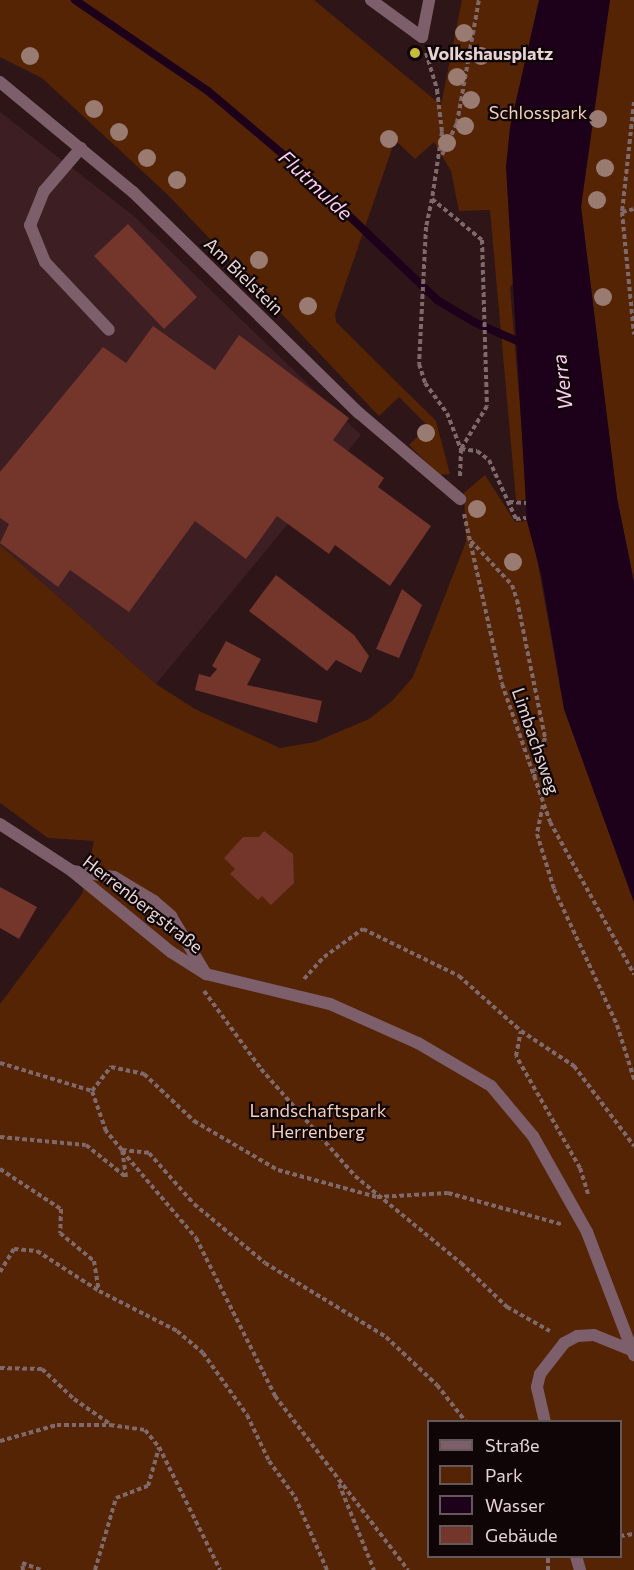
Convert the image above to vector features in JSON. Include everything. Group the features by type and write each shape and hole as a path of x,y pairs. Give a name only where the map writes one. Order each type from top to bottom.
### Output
{"street":[{"path":"371,0 422,37 429,0"},
{"name":"Am Bielstein","path":"0,82 134,192 359,413 460,499"},
{"path":"81,148 44,191 30,225 45,262 109,330"},
{"name":"Herrenbergstraße","path":"0,824 72,871 171,952 206,974 330,1004 418,1043 491,1086 532,1136 587,1232 633,1353"},
{"path":"72,871 114,877 154,901 171,916 206,974"},
{"path":"545,1420 537,1387 540,1374 554,1353 577,1336"},
{"name":"Herrenbergstraße","path":"577,1336 601,1337 633,1353"}],"path":[{"path":"440,158 457,123 479,0"},
{"path":"422,37 437,90 442,132 440,158 426,227 419,364 425,383 447,413 462,449"},
{"path":"634,102 622,212 634,334"},
{"path":"432,199 482,240 487,406 462,449"},
{"path":"622,212 634,209"},
{"path":"462,449 477,451 489,460 516,519 526,518"},
{"name":"Limbachsweg","path":"460,499 502,684 550,822 634,974"},
{"path":"509,502 526,503"},
{"path":"471,540 512,585 517,600 544,738 534,778"},
{"path":"544,803 537,834 554,889 616,1025 634,1079"},
{"path":"302,981 324,957 363,929 459,976 521,1030 574,1066 634,1146"},
{"path":"206,974 203,993 227,1027 284,1098 377,1197 461,1263 507,1307 551,1331 577,1336"},
{"path":"92,1091 111,1067 144,1074 194,1121 278,1170 377,1197 448,1193 587,1232 592,1221 592,1206 580,1168 516,1056 521,1030"},
{"path":"0,1064 92,1091"},
{"path":"92,1091 106,1131 196,1238 275,1396 408,1570"},
{"path":"0,1137 86,1145 126,1177 122,1150"},
{"path":"122,1150 148,1152 194,1203 265,1263 386,1337 437,1385 464,1420"},
{"path":"0,1169 61,1209 60,1233 94,1261 99,1290"},
{"path":"0,1272 14,1249 37,1251 99,1290 177,1331 203,1353 247,1415 269,1461 296,1497 327,1570"},
{"path":"0,1368 42,1369 74,1399 110,1425"},
{"path":"0,1441 57,1425 110,1425 145,1430 159,1447 220,1570"},
{"path":"95,1570 116,1498 148,1486 159,1447"},
{"path":"338,1481 374,1570"},
{"path":"23,1570 22,1563 41,1570"}],"shaded area":[{"path":"0,112 135,217 361,435 156,684 0,545"}],"green space":[{"name":"Schlosspark","path":"0,0 314,0 441,105 462,0 634,0 634,582 617,498 581,207 510,287 527,491 526,500 516,500 490,210 459,211 451,171 434,142 415,159 395,140 335,314 336,322 436,421 450,474 439,475 409,445 428,426 399,397 379,416 168,195 42,78 0,57"},
{"name":"Landschaftspark Herrenberg","path":"485,475 515,522 527,521 532,531 564,709 634,902 634,1570 0,1570 0,1004 82,894 94,841 48,838 0,803 0,545 156,684 195,709 280,748 315,742 369,719 392,701 413,677 466,542 464,493"}],"water":[{"name":"Werra","path":"539,0 610,0 581,207 617,498 634,582 634,902 564,709 542,578 527,521 506,167 510,127"}],"building":[{"path":"128,224 197,297 164,329 94,256"},
{"path":"153,326 215,370 239,335 349,418 333,440 384,478 378,487 431,526 390,586 335,545 329,554 277,516 246,559 195,521 129,612 70,570 58,587 0,543 9,524 0,518 0,472 103,347 126,363"},
{"path":"276,575 354,635 369,656 361,673 336,660 327,671 249,611"},
{"path":"402,589 422,605 399,658 376,649"},
{"path":"226,641 261,659 247,685 322,701 317,723 195,690 199,674 210,677 217,669 212,666"},
{"path":"264,831 293,854 294,883 271,905 262,896 258,900 230,874 235,869 224,858 243,837 259,837"},
{"path":"0,887 37,907 19,939 0,928"}],"waterway":[{"name":"Flutmulde","path":"75,0 208,91 298,167 437,300 474,322 524,344"}],"place":[{"name":"Volkshausplatz","path":"415,53"}]}
